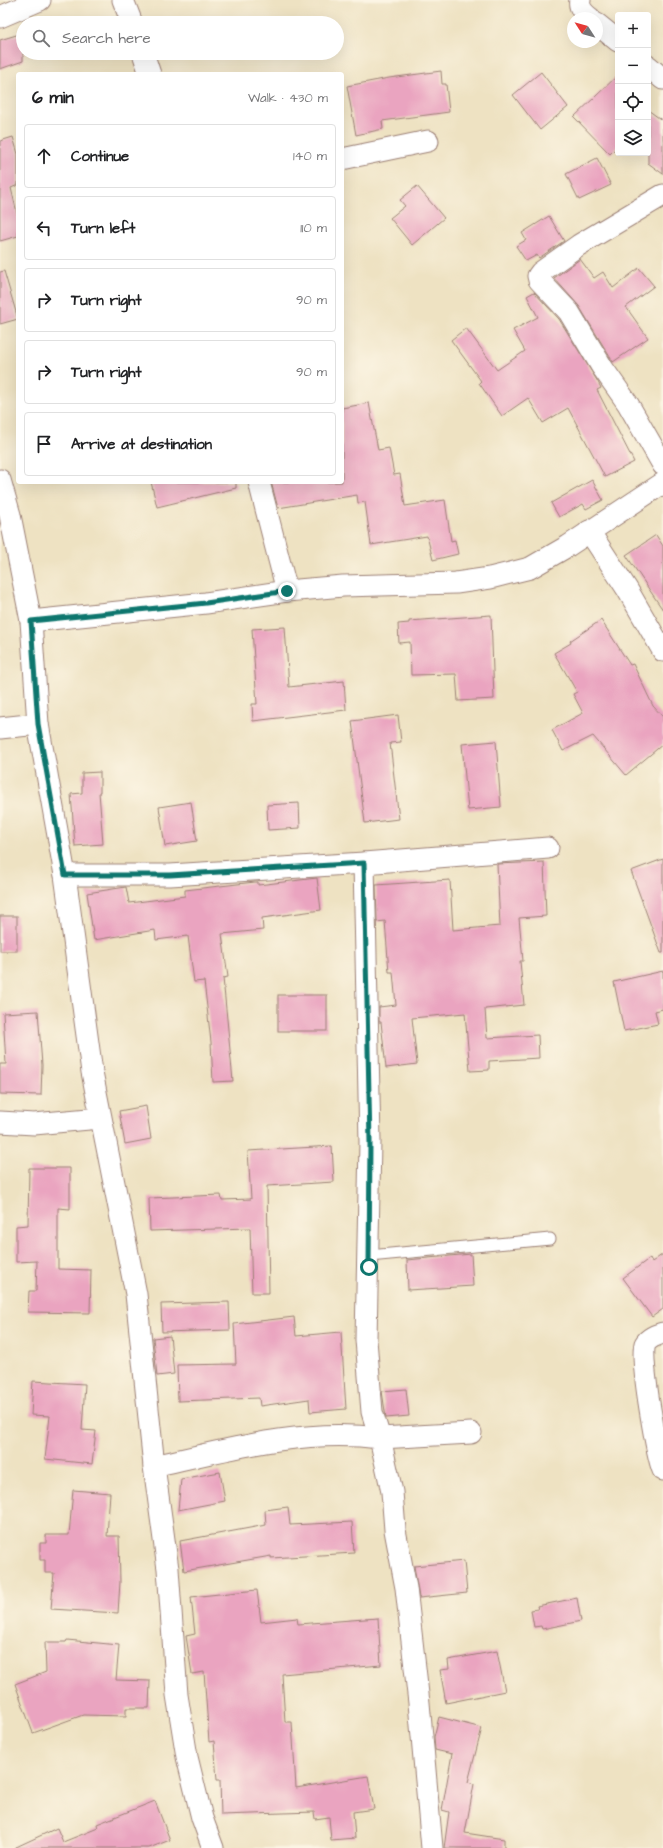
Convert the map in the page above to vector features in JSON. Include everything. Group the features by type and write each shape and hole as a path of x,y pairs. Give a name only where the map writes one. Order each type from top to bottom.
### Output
{"street":[{"path":"0,17 40,0"},
{"path":"123,0 129,16"},
{"path":"580,0 579,3 583,12"},
{"path":"603,29 615,39"},
{"path":"145,60 149,72"},
{"path":"651,69 663,79"},
{"path":"344,160 428,141"},
{"path":"663,195 579,245 541,272 538,276 539,280 569,312 602,367 628,404 663,465"},
{"path":"0,480 10,515 31,621 38,724 65,875 92,1072 136,1294 154,1466 168,1569 177,1695 188,1757 202,1818 213,1848"},
{"path":"31,621 206,603 287,591 344,586 456,583 490,578 530,568 663,483"},
{"path":"259,484 287,591"},
{"path":"589,531 627,589 663,651"},
{"path":"0,728 38,724"},
{"path":"65,875 170,875 364,863 548,848"},
{"path":"364,863 370,1142 369,1256 366,1340 372,1412 385,1454 392,1492 395,1530 406,1588 419,1704 432,1848"},
{"path":"0,1122 34,1124 100,1118"},
{"path":"663,1333 652,1337 645,1344 643,1354 645,1377 663,1470"},
{"path":"154,1466 246,1445 315,1435 361,1435 380,1438 471,1433"}],"lane":[{"path":"369,1256 550,1239"}],"building":[{"path":"16,35 16,60 23,61 0,69 0,40"},
{"path":"441,71 442,84 446,84 449,112 382,121 383,129 356,135 347,86 389,78"},
{"path":"541,72 568,107 540,130 513,95"},
{"path":"615,78 615,149 610,154 574,117"},
{"path":"651,112 663,121 663,174 648,163 648,156 651,156"},
{"path":"13,137 16,147 16,186 11,188 16,209 16,237 0,241 0,141"},
{"path":"597,158 611,185 579,200 566,174"},
{"path":"417,186 444,218 412,245 390,218 405,206 400,200"},
{"path":"549,216 564,241 539,258 537,255 526,261 516,246 526,240 522,233"},
{"path":"580,259 594,278 603,272 613,288 639,268 654,286 626,307 648,338 613,362 579,306 554,278"},
{"path":"4,271 16,312 16,320 0,324 0,272"},
{"path":"534,292 559,319 598,382 601,388 597,390 634,462 605,477 568,408 543,423 528,398 502,416 479,383 481,381 451,340 466,328 497,370 525,351 513,330 538,317 527,296"},
{"path":"369,403 378,450 389,448 394,475 400,474 405,506 445,500 451,541 455,540 458,554 433,560 427,536 371,545 365,502 358,503 357,495 278,508 272,484 344,484 344,408"},
{"path":"592,480 603,500 586,509 583,504 559,517 551,503"},
{"path":"151,484 236,484 236,488 157,507"},
{"path":"656,535 663,546 663,610 626,555"},
{"path":"491,615 494,699 458,701 456,674 411,675 410,642 399,643 398,624 409,623 409,621"},
{"path":"601,620 630,665 633,664 653,706 663,717 663,744 626,775 593,736 563,751 552,730 583,713 573,694 577,692 554,653 571,643 570,641"},
{"path":"285,627 289,687 344,681 346,710 253,721 252,704 257,704 252,629"},
{"path":"398,715 401,742 390,743 399,819 365,823 352,721"},
{"path":"496,741 501,807 468,810 462,744"},
{"path":"100,772 99,792 103,844 75,846 71,794 82,793 82,773"},
{"path":"191,802 197,841 165,846 159,807"},
{"path":"299,803 300,828 268,830 267,805"},
{"path":"663,859 663,953 661,953 631,871"},
{"path":"544,862 546,916 519,918 523,961 520,961 524,1005 485,1009 487,1038 538,1035 539,1058 489,1061 489,1070 470,1071 465,1013 412,1018 417,1064 386,1068 381,1022 379,1022 379,1007 396,1005 393,972 389,972 385,921 377,922 376,885 450,880 453,930 500,926 497,864"},
{"path":"317,878 321,910 262,918 263,930 222,934 228,977 223,978 233,1081 213,1082 211,1042 204,981 194,982 188,936 156,940 155,930 94,940 87,893 126,887 129,903 185,896 185,890 255,882 258,882 258,885"},
{"path":"0,916 17,916 17,951 0,951"},
{"path":"663,971 663,1009 655,1011 658,1024 624,1031 614,982"},
{"path":"278,995 327,995 327,1031 278,1031"},
{"path":"38,1011 42,1065 41,1095 0,1094 0,1064 6,1064 3,1013"},
{"path":"146,1106 151,1139 125,1144 119,1111"},
{"path":"332,1146 334,1182 267,1186 269,1293 252,1293 250,1228 150,1231 149,1198 221,1195 222,1200 251,1199 248,1151"},
{"path":"29,1168 70,1168 70,1209 58,1208 58,1269 91,1270 90,1313 28,1312 29,1291 36,1291 37,1261 16,1262 16,1226 28,1225"},
{"path":"471,1254 473,1286 408,1290 407,1260"},
{"path":"663,1254 663,1309 652,1317 623,1278 650,1258 652,1262"},
{"path":"229,1302 230,1330 162,1332 161,1304"},
{"path":"294,1317 296,1336 341,1332 346,1409 310,1412 309,1399 260,1406 259,1398 178,1401 177,1365 236,1364 234,1324"},
{"path":"170,1336 174,1374 157,1376 153,1338"},
{"path":"33,1381 85,1384 82,1430 96,1431 92,1464 45,1459 50,1416 31,1415"},
{"path":"406,1389 409,1416 386,1418 382,1391"},
{"path":"220,1472 225,1501 178,1510 181,1479"},
{"path":"73,1490 110,1493 107,1536 119,1536 120,1582 118,1613 51,1609 54,1573 45,1573 45,1560 40,1560 40,1543 46,1543 46,1535 69,1535"},
{"path":"288,1507 290,1525 352,1522 354,1553 271,1558 271,1556 184,1571 180,1541 266,1525 265,1510"},
{"path":"464,1561 467,1593 419,1598 414,1566"},
{"path":"257,1590 261,1622 297,1618 298,1624 378,1618 381,1665 282,1674 285,1722 292,1722 296,1788 368,1776 374,1809 353,1812 355,1838 331,1840 329,1817 315,1819 314,1812 221,1815 220,1780 217,1780 214,1741 209,1742 204,1672 192,1674 186,1636 195,1634 191,1597"},
{"path":"577,1598 581,1621 542,1629 541,1626 534,1627 531,1610 538,1609 537,1606"},
{"path":"67,1640 119,1645 116,1680 150,1681 149,1708 126,1708 126,1716 83,1715 33,1733 15,1684 46,1672 45,1642 66,1642"},
{"path":"497,1651 505,1691 446,1703 440,1670 449,1669 448,1660"},
{"path":"439,1717 482,1728 468,1782 474,1784 465,1833 504,1839 504,1848 444,1848 449,1812 442,1810 452,1754 435,1750 434,1737"},
{"path":"155,1801 170,1840 149,1848 14,1848 57,1828 63,1842 98,1828 97,1824"}],"route":[{"path":"287,591 206,603 31,621 38,724 65,875 170,875 364,863 370,1142 369,1267"}]}
